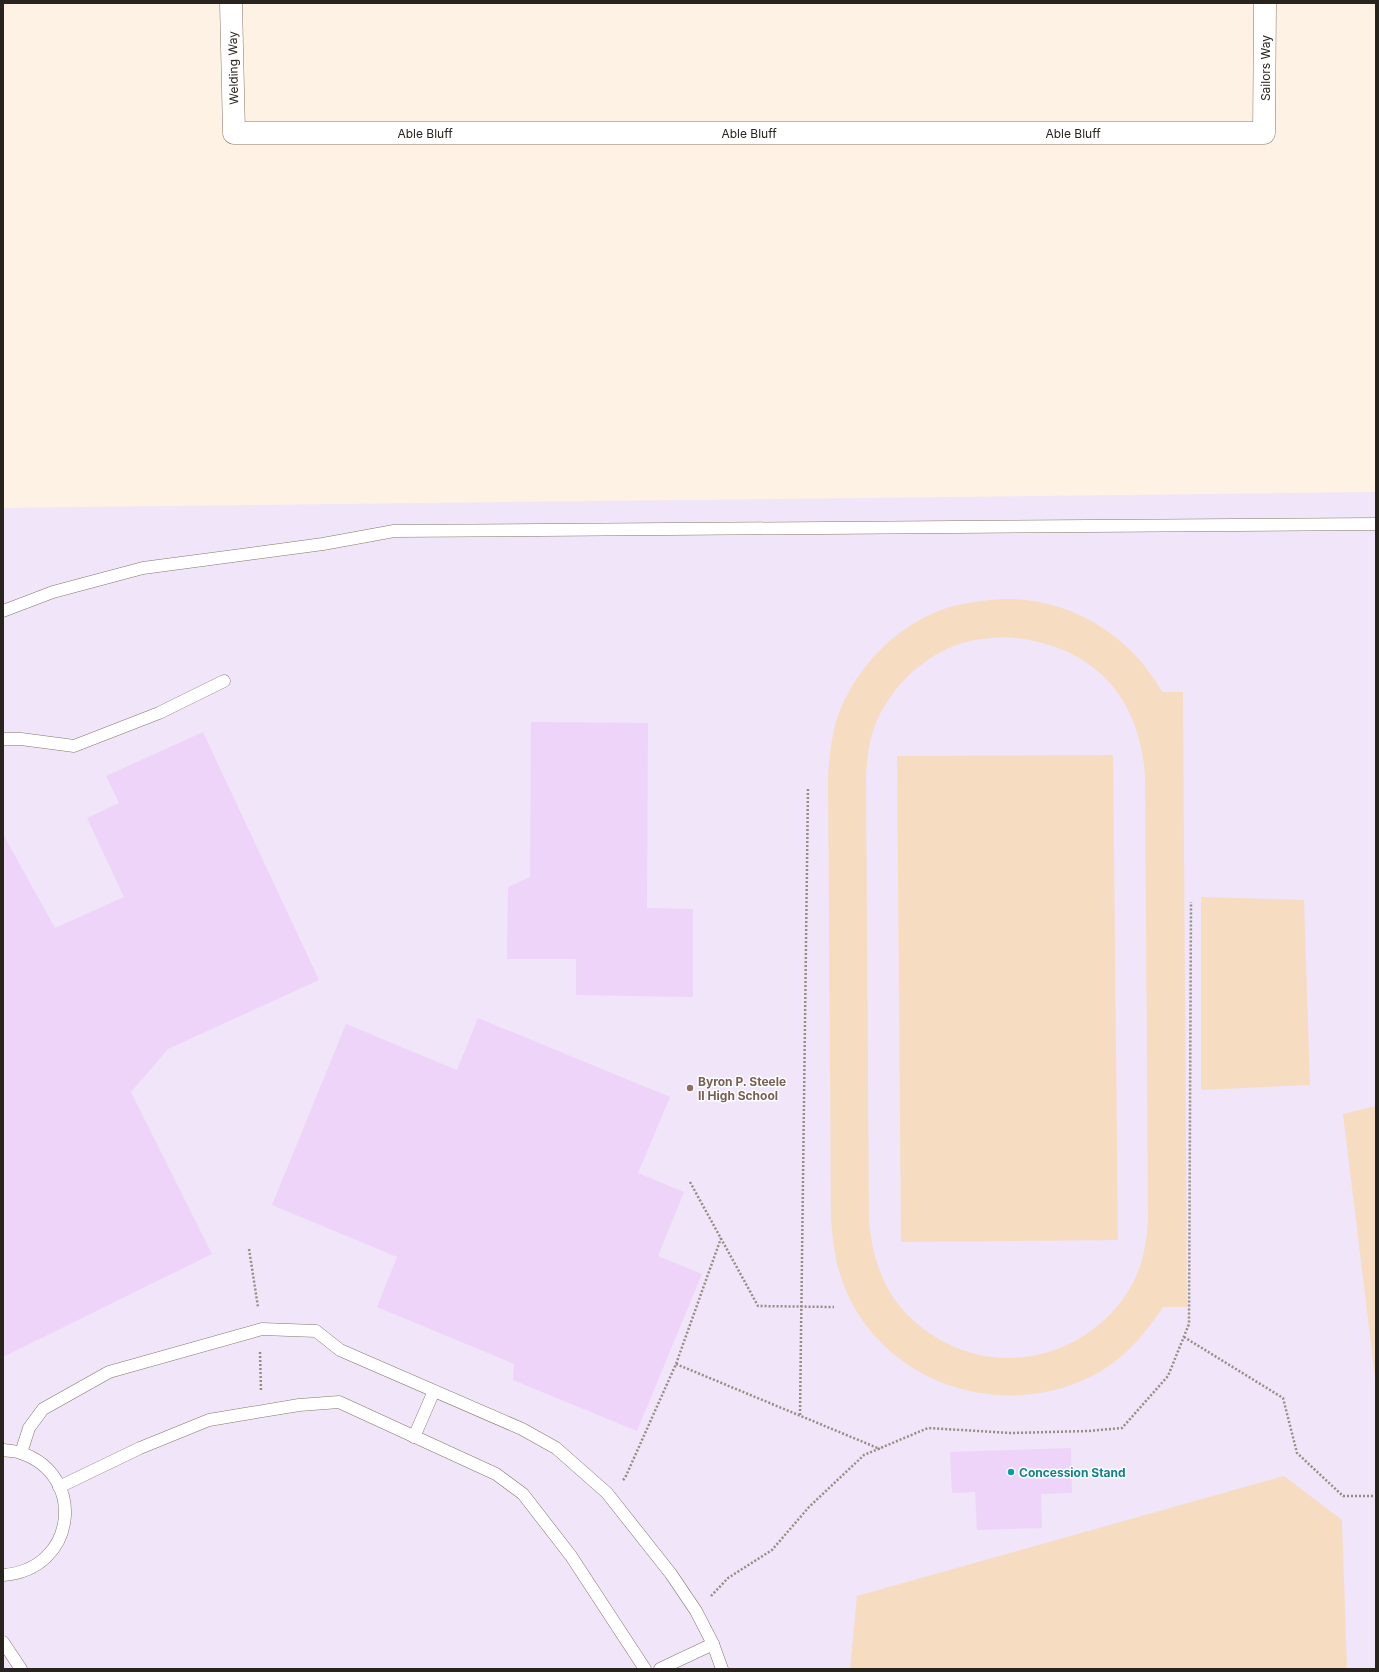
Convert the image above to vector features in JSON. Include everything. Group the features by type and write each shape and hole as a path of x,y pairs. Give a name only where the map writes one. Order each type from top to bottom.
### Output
{"street":[{"name":"Welding Way","path":"231,3 234,133"},
{"name":"Sailors Way","path":"1264,133 1265,3"},
{"name":"Able Bluff","path":"234,133 1264,133"}],"lane":[{"path":"3,611 53,592 143,568 323,544 394,531 1376,524"},
{"path":"3,739 21,739 74,746 159,712 224,681"},
{"path":"21,1453 29,1428 43,1409 109,1372 262,1328 316,1331 340,1350 522,1429 556,1448 607,1493 671,1574 696,1610 713,1644 722,1669"},
{"path":"414,1437 434,1391"},
{"path":"59,1487 140,1448 209,1420 299,1406 339,1402 496,1474 523,1494 570,1556 645,1669"},
{"path":"3,1450 21,1453 40,1462 54,1477 59,1487 63,1496 65,1516 61,1536 51,1553 36,1566 17,1574 3,1575"},
{"path":"3,1642 21,1669"},
{"path":"660,1669 713,1644"}],"path":[{"path":"800,1415 808,788"},
{"path":"696,1610 728,1578 772,1550 809,1507 864,1455 928,1428 1011,1433 1088,1431 1122,1428 1168,1376 1189,1324 1191,902"},
{"path":"690,1182 758,1306 834,1307"},
{"path":"607,1493 625,1478 676,1364 721,1238"},
{"path":"1184,1337 1283,1398 1297,1453 1343,1496 1376,1496"},
{"path":"676,1364 881,1449"}],"shaded area":[{"name":"Byron P. Steele II High School","path":"1376,492 1376,1669 3,1669 3,508"},
{"path":"1022,599 1049,604 1082,616 1112,634 1126,646 1151,674 1162,692 1183,692 1187,1307 1163,1307 1140,1338 1122,1356 1112,1364 1090,1377 1053,1390 1015,1395 977,1392 941,1382 908,1365 879,1341 856,1310 840,1274 835,1254 831,1220 828,776 830,749 836,722 843,703 853,684 865,667 879,651 912,624 931,614 950,607 984,601","holes":["1005,637 1035,641 1061,649 1084,661 1104,677 1120,696 1132,719 1141,745 1145,775 1148,1219 1144,1252 1133,1283 1116,1307 1096,1327 1072,1342 1047,1352 1019,1358 991,1357 964,1351 937,1338 913,1321 906,1314 889,1290 881,1274 874,1251 869,1220 866,776 867,760 872,734 878,719 895,690 919,666 932,657 962,643"]},
{"path":"1113,755 1118,1240 901,1242 897,756"},
{"path":"1201,897 1304,900 1310,1085 1201,1090"},
{"path":"1376,1106 1376,1385 1343,1114"},
{"path":"1284,1476 1342,1520 1347,1669 850,1669 857,1596"}],"building":[{"path":"531,722 648,723 647,908 693,909 693,997 576,995 576,959 507,959 508,887 530,877"},
{"path":"203,732 319,980 168,1049 131,1092 212,1254 3,1357 3,834 55,928 124,897 87,818 119,803 106,776"},
{"path":"478,1018 670,1097 638,1173 684,1192 658,1256 702,1274 637,1431 513,1380 514,1364 377,1307 397,1257 272,1205 346,1024 457,1070"},
{"name":"Concession Stand","path":"1071,1448 1072,1493 1041,1494 1042,1528 977,1530 975,1492 952,1493 950,1452"}],"place":[{"name":"Byron P. Steele II High School","path":"690,1088"},
{"name":"Concession Stand","path":"1011,1472"}]}
